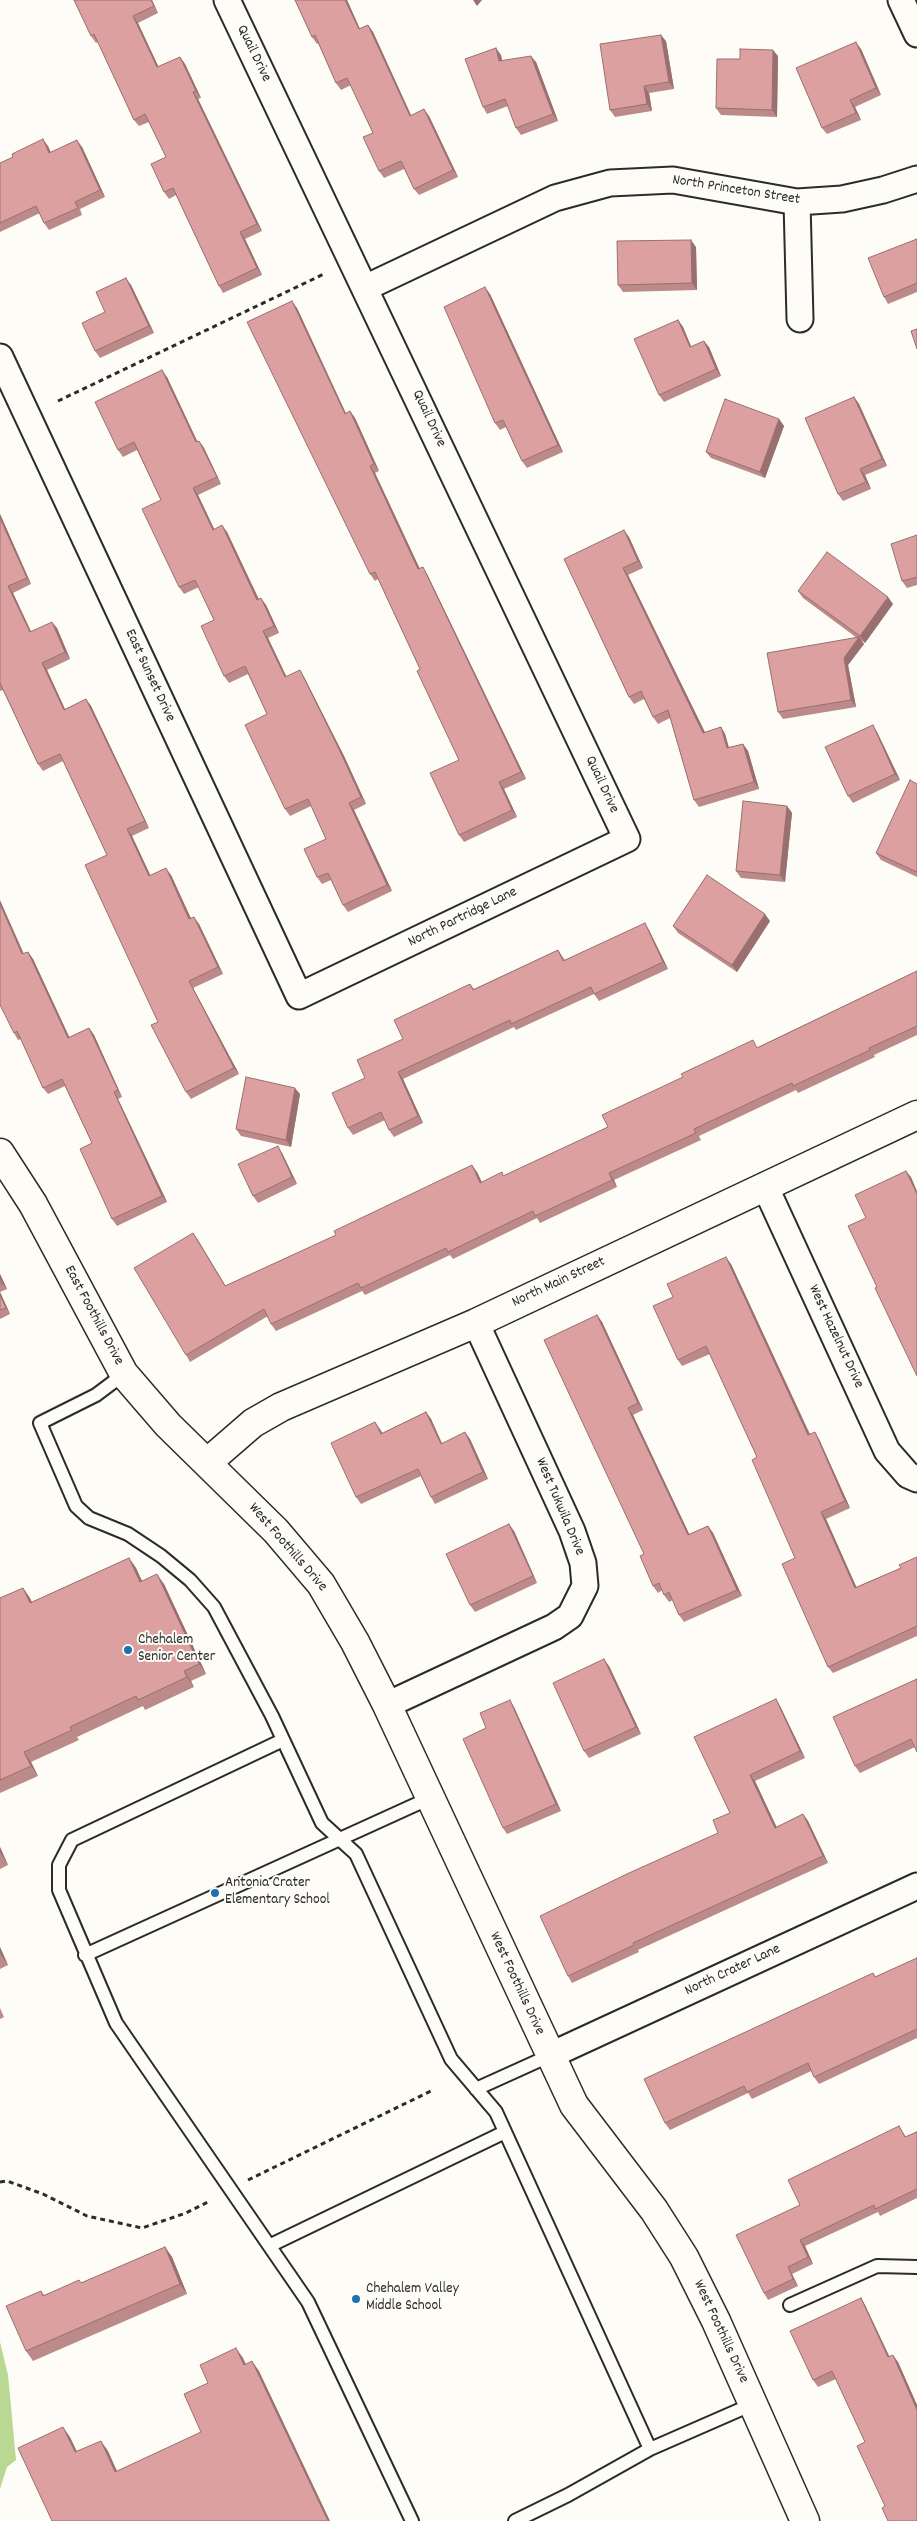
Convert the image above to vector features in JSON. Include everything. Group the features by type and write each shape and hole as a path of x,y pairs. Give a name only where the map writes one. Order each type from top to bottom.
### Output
{"street":[{"name":"Quail Drive","path":"227,0 627,839"},
{"path":"901,0 917,34"},
{"name":"North Princeton Street","path":"365,288 555,198 610,183 673,180 797,202 842,199 883,190 917,179"},
{"path":"797,202 800,319"},
{"name":"East Sunset Drive","path":"0,357 299,996"},
{"name":"North Partridge Lane","path":"299,996 627,839"},
{"name":"North Main Street","path":"208,1462 253,1423 281,1407 476,1323 917,1115"},
{"name":"East Foothills Drive","path":"0,1153 33,1204 124,1374 168,1425 208,1462"},
{"name":"West Hazelnut Drive","path":"764,1186 887,1451 908,1475 917,1479"},
{"name":"West Tukwila Drive","path":"387,1705 554,1628 570,1616 585,1586 583,1563 572,1531 476,1323"},
{"name":"West Foothills Drive","path":"208,1462 276,1531 321,1584 355,1642 387,1705 549,2056 574,2105 654,2210 684,2257 805,2521"},
{"name":"North Crater Lane","path":"549,2056 917,1886"}],"lane":[{"path":"124,1374 96,1396 40,1424 76,1506 89,1518 128,1534 161,1556 190,1580 214,1607 283,1740 322,1823 356,1854 451,2059 496,2112 650,2449"},
{"path":"283,1740 72,1840 59,1865 59,1890 116,2023 308,2302 412,2521"},
{"path":"86,1955 430,1798"},
{"path":"476,2089 549,2056"},
{"path":"271,2246 505,2132"},
{"path":"790,2305 876,2266 917,2266"},
{"path":"515,2521 568,2495 650,2449 753,2404"}],"path":[{"path":"58,401 326,273"},
{"path":"247,2180 431,2091"},
{"path":"0,2182 7,2181 43,2194 87,2216 142,2228 186,2213 210,2201"}],"green space":[{"path":"0,2342 8,2375 16,2460 7,2467 0,2489"}],"building":[{"path":"74,0 151,0 154,6 133,16 157,67 180,57 196,91 193,92 257,224 240,232 257,268 219,286 173,188 164,192 151,164 166,157 145,114 134,120 94,34 91,36"},
{"path":"295,0 345,0 359,29 368,25 410,116 424,109 453,170 414,189 401,161 379,171 363,137 373,133 347,78 336,83 315,35 312,37"},
{"path":"661,35 669,82 644,86 647,104 610,110 600,44"},
{"path":"856,42 876,88 850,100 856,113 822,128 796,68"},
{"path":"496,48 499,61 531,56 553,114 516,128 505,99 483,107 465,59"},
{"path":"740,49 773,50 772,110 716,108 717,59 740,59"},
{"path":"43,139 49,153 77,140 100,190 75,202 78,208 44,223 36,206 0,223 0,163 13,157 12,154"},
{"path":"917,239 917,283 884,297 868,258"},
{"path":"691,240 692,283 618,285 617,241"},
{"path":"126,278 149,326 95,351 82,323 105,312 96,292"},
{"path":"485,287 558,445 522,461 503,420 495,423 444,307"},
{"path":"292,301 345,414 350,411 374,464 370,466 418,569 423,567 521,772 499,782 512,810 459,835 430,773 459,760 417,671 420,669 375,572 370,574 247,322"},
{"path":"678,320 690,347 704,341 716,369 659,395 634,339"},
{"path":"917,329 917,349 911,331"},
{"path":"162,370 196,442 199,441 217,477 193,488 213,530 222,525 257,600 261,598 274,626 263,631 285,677 300,670 361,797 349,803 387,885 343,905 328,873 317,877 304,849 326,839 308,799 285,809 245,725 267,714 245,666 224,676 201,626 214,620 195,580 179,587 142,509 161,500 134,442 118,450 95,402"},
{"path":"854,397 882,459 860,469 866,482 838,494 805,418"},
{"path":"725,399 779,419 760,472 706,452"},
{"path":"0,518 27,578 8,586 30,632 52,622 65,652 42,663 64,710 86,699 145,821 127,829 149,876 166,868 189,919 194,917 218,967 189,981 234,1068 186,1092 151,1025 158,1022 85,865 107,855 60,754 38,764 0,683"},
{"path":"624,530 638,561 623,568 703,733 721,727 727,748 743,744 754,782 694,800 668,710 653,717 641,691 629,697 564,559"},
{"path":"917,535 917,577 902,581 891,544"},
{"path":"827,552 888,597 860,636 798,591"},
{"path":"859,637 844,658 851,700 778,712 767,653"},
{"path":"873,725 895,774 848,796 825,747"},
{"path":"910,780 917,784 917,872 876,853"},
{"path":"743,801 787,806 780,875 736,871"},
{"path":"707,875 765,914 732,965 673,926"},
{"path":"0,904 22,954 28,952 68,1038 89,1028 118,1090 114,1092 162,1196 112,1219 80,1149 92,1143 62,1079 43,1088 17,1031 14,1033 0,1005"},
{"path":"645,923 663,962 594,994 591,987 511,1024 510,1020 398,1072 418,1116 389,1130 381,1112 348,1128 332,1093 365,1078 357,1060 403,1039 394,1020 470,984 473,990 558,950 563,961"},
{"path":"917,971 917,1026 793,1086 792,1083 694,1129 696,1133 609,1173 612,1180 535,1216 533,1211 448,1252 446,1248 361,1288 358,1283 271,1324 264,1309 186,1355 134,1268 193,1233 225,1286 336,1235 334,1231 472,1165 480,1183 502,1172 503,1176 608,1127 602,1115 683,1077 681,1074 753,1040 757,1048"},
{"path":"246,1077 295,1088 286,1140 236,1129"},
{"path":"278,1146 292,1177 253,1196 238,1164"},
{"path":"906,1171 917,1194 917,1376 848,1226 866,1218 855,1195"},
{"path":"726,1257 808,1435 815,1432 845,1501 821,1512 855,1588 901,1568 899,1565 917,1557 917,1626 828,1667 782,1564 795,1558 752,1460 757,1457 706,1346 678,1360 653,1306 673,1297 667,1284"},
{"path":"0,1295 6,1308 0,1310"},
{"path":"597,1315 638,1403 628,1408 688,1535 708,1526 737,1590 679,1615 669,1592 664,1595 659,1583 653,1586 640,1556 644,1554 544,1340"},
{"path":"426,1412 441,1444 465,1432 483,1472 431,1497 418,1469 356,1497 331,1443 375,1422 381,1434"},
{"path":"509,1524 533,1576 470,1605 446,1554"},
{"path":"129,1558 140,1582 157,1574 199,1664 184,1671 187,1677 138,1700 136,1696 70,1727 72,1730 24,1752 31,1766 0,1780 0,1598 23,1588 30,1603"},
{"path":"604,1659 636,1727 584,1751 553,1683"},
{"path":"917,1679 917,1752 911,1739 855,1766 833,1717"},
{"path":"776,1699 800,1751 750,1775 775,1828 803,1814 823,1856 633,1943 634,1945 568,1976 540,1916 718,1833 713,1820 730,1813 694,1737"},
{"path":"510,1700 556,1804 503,1828 463,1739 486,1728 480,1713"},
{"path":"917,1958 917,2029 814,2077 808,2063 747,2092 744,2086 665,2123 644,2079 873,1973 875,1977"},
{"path":"899,2126 905,2137 917,2132 917,2189 875,2209 874,2205 800,2240 808,2257 788,2267 793,2279 764,2293 736,2235 800,2205 788,2180"},
{"path":"165,2247 180,2284 26,2351 6,2306 41,2291 43,2296 79,2280 81,2283"},
{"path":"861,2298 888,2357 893,2355 917,2410 917,2521 888,2521 882,2508 885,2506 857,2446 865,2442 832,2371 813,2380 790,2331"},
{"path":"236,2348 244,2365 252,2361 328,2521 52,2521 18,2448 63,2427 75,2452 101,2441 115,2472 201,2432 184,2394 208,2383 200,2365"}],"place":[{"name":"Chehalem Senior Center","path":"128,1650"},
{"name":"Antonia Crater Elementary School","path":"215,1893"},
{"name":"Chehalem Valley Middle School","path":"356,2299"}]}
